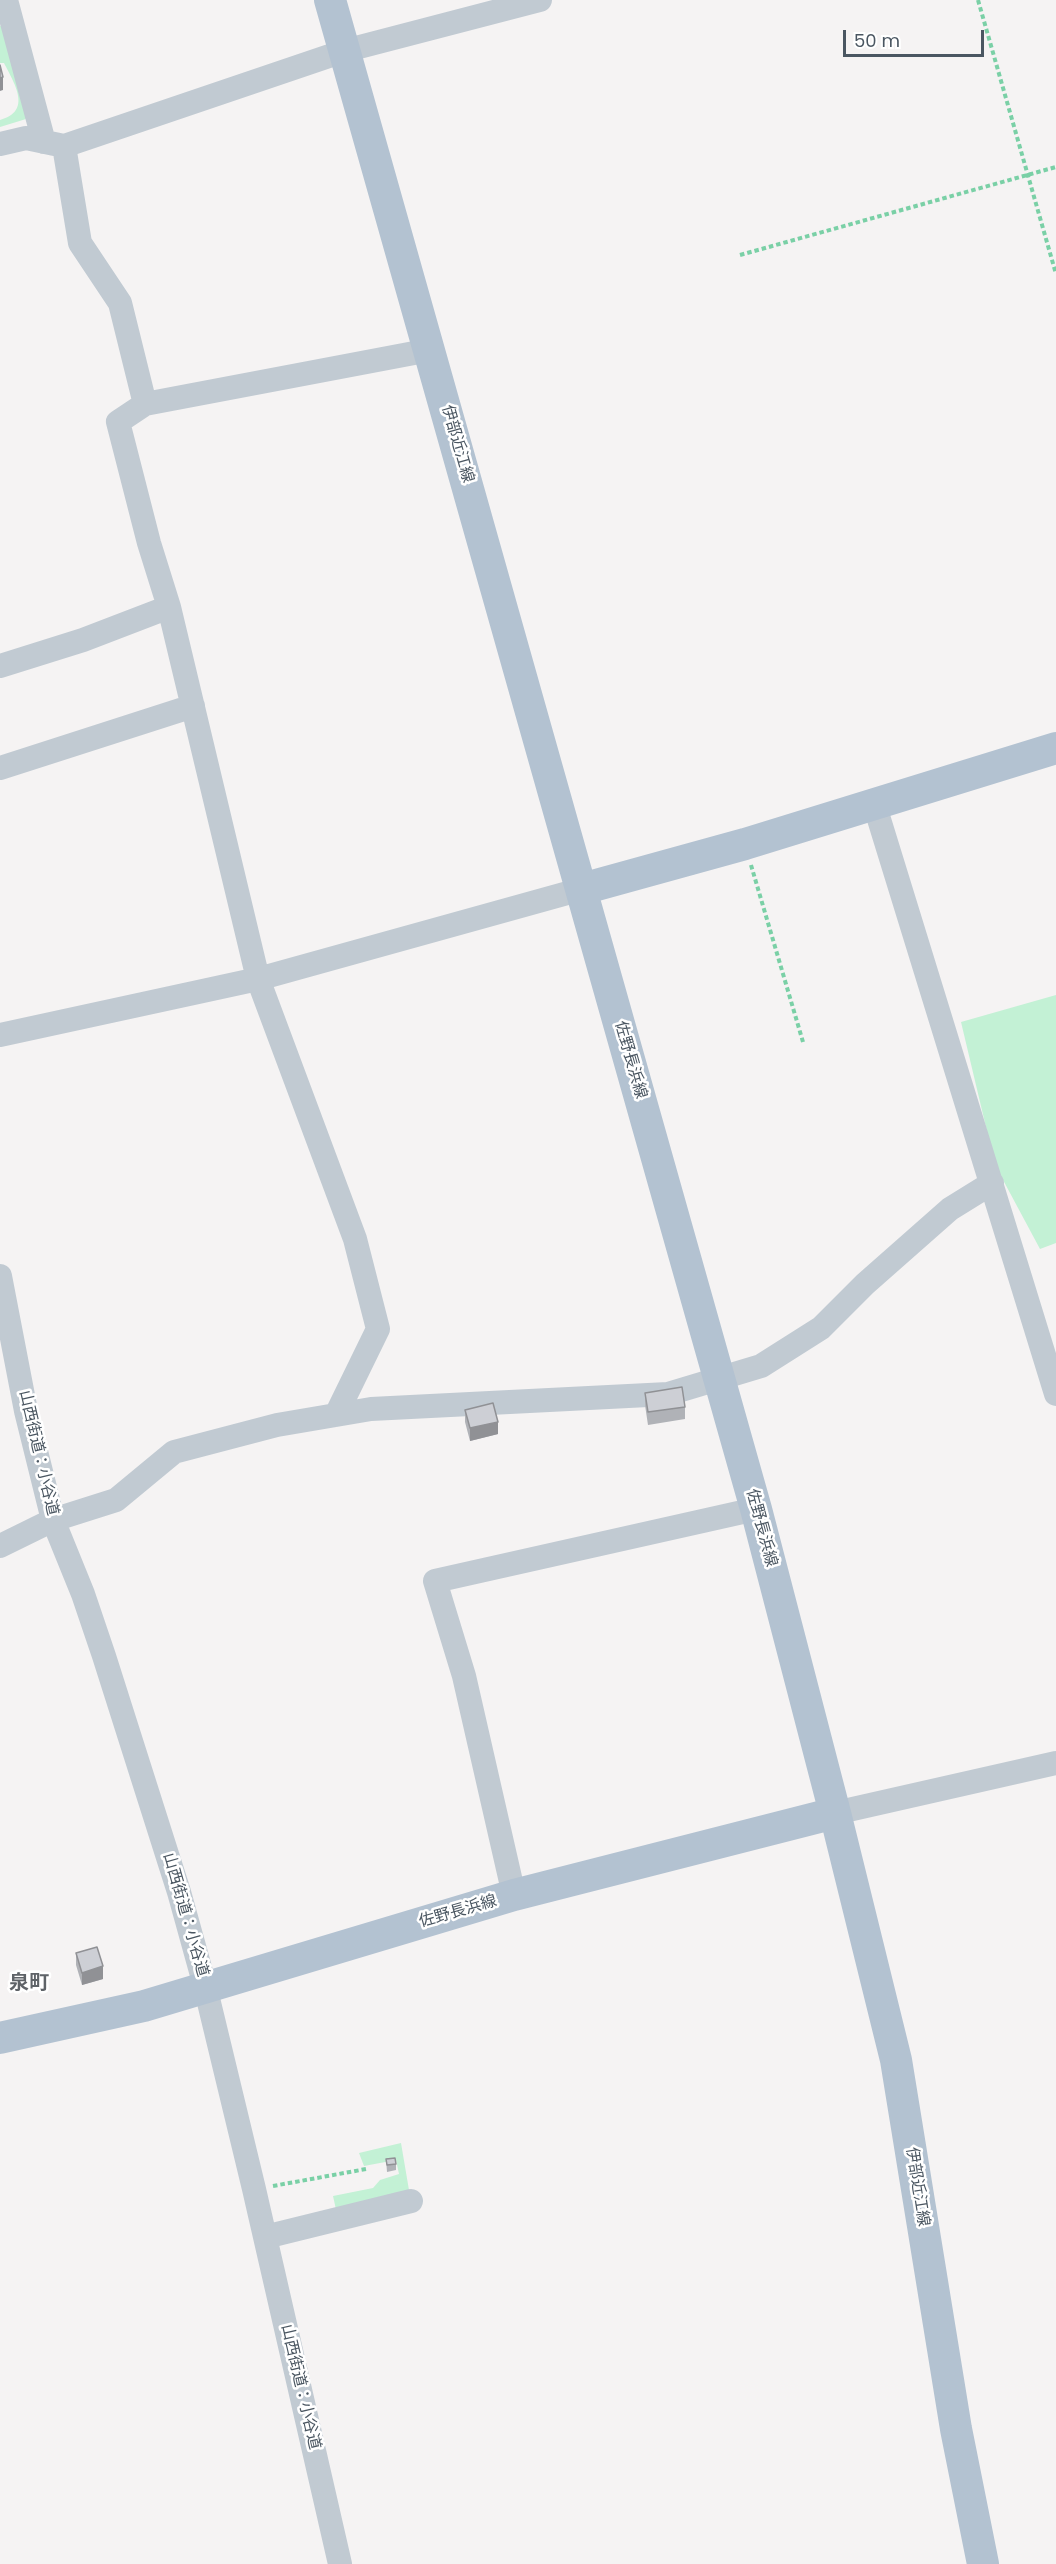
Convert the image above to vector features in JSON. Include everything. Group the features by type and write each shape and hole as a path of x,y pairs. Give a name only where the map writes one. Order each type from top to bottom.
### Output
{"main road":[{"name":"伊部近江線","path":"330,0 582,889"},
{"path":"582,889 745,844 1056,747"},
{"name":"佐野長浜線","path":"0,2038 144,2006 514,1895 835,1813 756,1509 582,889"},
{"name":"伊部近江線","path":"835,1813 896,2060 956,2429 983,2564"}],"street":[{"path":"6,0 7,30 54,144 80,243 120,303 146,404"},
{"path":"0,144 26,138 54,144 344,51 540,0"},
{"path":"336,1415 378,1329 355,1239 258,979 169,607 149,543 118,422 146,404 430,350"},
{"path":"0,666 83,640 169,607"},
{"path":"0,768 193,706"},
{"path":"874,803 1056,1394"},
{"path":"0,1035 258,979 582,889"},
{"path":"0,1546 53,1520 116,1500 174,1452 277,1425 371,1409 669,1394 719,1381 761,1366 821,1328 865,1284 950,1209 992,1183"},
{"name":"山西街道：小谷道","path":"0,1276 7,1341 53,1520 83,1594 107,1667 179,1892 205,1986 340,2564"},
{"path":"514,1895 464,1676 435,1581 756,1509"},
{"path":"835,1813 1056,1763"},
{"path":"265,2237 411,2200"}],"path":[{"path":"978,0 1056,274"},
{"path":"740,255 1056,167"},
{"path":"745,844 803,1042"},
{"path":"254,2189 366,2169"}],"green space":[{"path":"11,23 26,119 0,127 0,120 10,116 16,110 18,103 16,87 4,63 0,63 0,26"},
{"path":"1056,995 1056,1243 1040,1249 995,1165 961,1022"},
{"path":"401,2143 410,2196 337,2214 333,2196 373,2188 380,2180 399,2174 396,2160 364,2166 359,2153"}],"building":[{"path":"682,1387 685,1407 648,1412 645,1393"},
{"path":"493,1403 498,1422 470,1428 465,1410"},
{"path":"97,1947 103,1966 82,1973 76,1953"},
{"path":"395,2158 396,2164 387,2165 386,2159"}],"district":[{"name":"泉町","path":"29,1984"}]}
